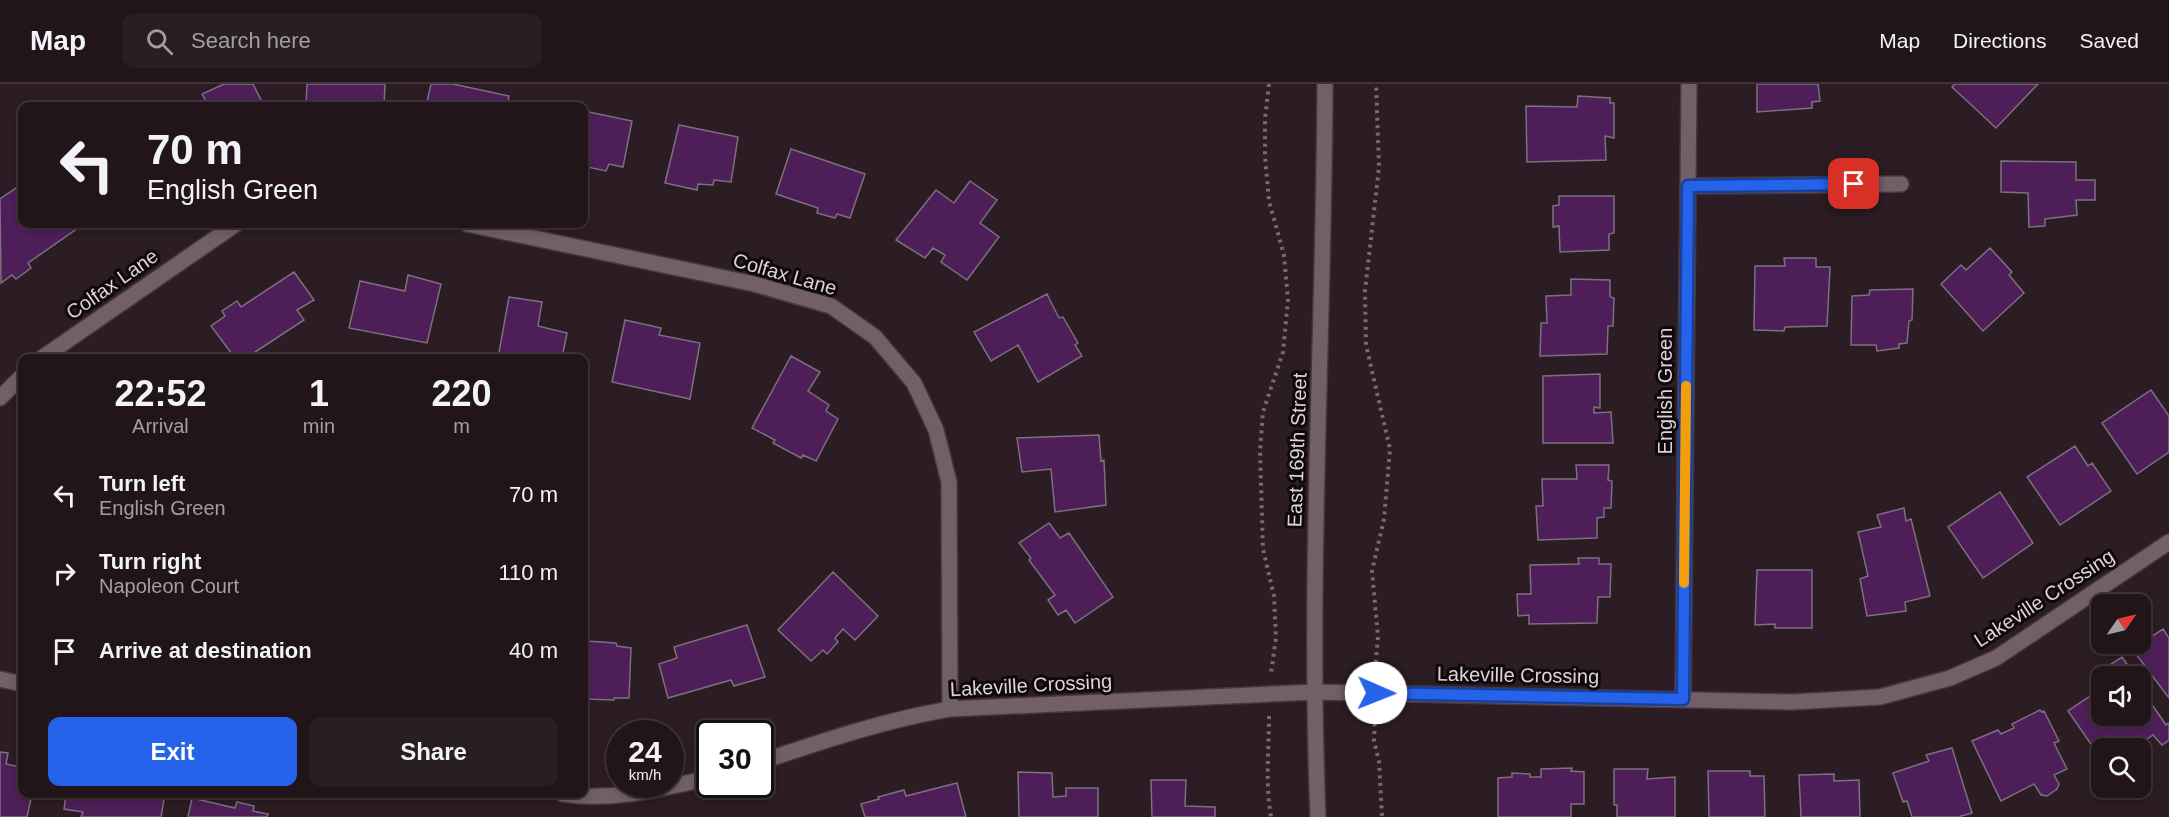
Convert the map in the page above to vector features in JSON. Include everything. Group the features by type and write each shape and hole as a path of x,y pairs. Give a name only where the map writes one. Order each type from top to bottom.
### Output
{"street":[{"name":"East 169th Street","path":"1318,817 1315,555 1325,204 1325,84"},
{"name":"English Green","path":"1683,699 1689,84"},
{"path":"1688,186 1902,184"},
{"name":"Colfax Lane","path":"48,354 230,228"},
{"name":"Colfax Lane","path":"486,228 754,284 831,306 875,337 914,383 936,430 949,482 950,709"},
{"path":"0,398 18,380"},
{"name":"Lakeville Crossing","path":"774,757 847,733 914,715 950,709 1315,692 1792,702 1880,697 1950,678 1996,658 2169,542"},
{"path":"0,679 18,683"},
{"path":"588,797 634,794 696,781"}],"path":[{"path":"1269,84 1265,119 1266,167 1269,201 1284,255 1287,300 1283,352 1263,412 1260,450 1263,549 1274,596 1276,638 1268,694 1269,739 1266,767 1271,817"},
{"path":"1376,84 1379,167 1365,291 1366,345 1390,449 1384,519 1372,571 1378,637 1375,667 1374,741 1379,761 1382,817"}],"building":[{"path":"224,84 253,84 262,102 206,102 202,94"},
{"path":"307,84 385,84 384,102 306,102"},
{"path":"431,84 453,84 509,96 508,102 427,102"},
{"path":"1757,84 1818,84 1820,101 1812,102 1812,108 1757,112"},
{"path":"1955,84 2038,84 1996,128 1952,87"},
{"path":"1578,96 1610,98 1610,103 1614,103 1614,138 1605,136 1606,160 1527,162 1526,106 1577,107"},
{"path":"588,112 632,121 623,167 609,164 606,171 588,167"},
{"path":"679,125 738,137 731,182 714,180 713,185 698,184 697,190 665,183"},
{"path":"791,149 865,174 850,218 837,214 835,218 817,213 818,208 776,194"},
{"path":"2001,161 2076,162 2076,180 2095,180 2095,200 2076,200 2077,215 2045,219 2045,226 2029,227 2028,193 2001,192"},
{"path":"970,181 997,200 980,223 999,237 967,280 941,262 945,255 933,248 925,258 896,240 936,190 954,203"},
{"path":"18,187 18,228 78,228 28,263 31,268 16,279 12,275 1,283 0,199"},
{"path":"1559,196 1614,196 1614,233 1609,234 1609,250 1560,252 1559,226 1553,227 1553,206 1559,205"},
{"path":"1990,248 2012,272 2009,275 2024,293 1983,331 1941,284 1961,265 1966,270"},
{"path":"1784,258 1816,258 1816,267 1830,267 1827,326 1785,327 1784,331 1754,330 1755,266 1785,266"},
{"path":"294,272 314,300 297,310 304,320 252,354 232,354 211,326 225,316 222,311 237,301 241,307"},
{"path":"408,275 441,284 427,343 349,328 360,281 405,291"},
{"path":"1571,279 1610,280 1610,297 1614,298 1613,326 1608,326 1607,354 1540,356 1541,323 1547,323 1546,296 1571,295"},
{"path":"1913,289 1912,320 1909,321 1907,343 1899,344 1899,348 1877,351 1876,345 1851,345 1852,296 1869,295 1870,290"},
{"path":"1047,294 1059,318 1063,317 1078,343 1075,345 1082,356 1038,382 1018,345 991,361 974,332"},
{"path":"509,297 542,302 538,326 567,333 563,354 499,354"},
{"path":"625,320 661,328 659,335 700,343 690,399 612,382"},
{"path":"791,356 820,372 808,391 829,405 826,411 838,419 816,461 803,455 801,458 773,443 775,440 752,428"},
{"path":"1600,374 1600,408 1594,407 1594,413 1611,412 1613,443 1543,443 1543,376"},
{"path":"2151,390 2169,416 2169,452 2137,474 2102,423"},
{"path":"1099,435 1101,461 1104,460 1106,505 1055,512 1051,469 1022,472 1017,438"},
{"path":"2075,446 2088,466 2092,463 2111,491 2060,525 2027,477"},
{"path":"1576,465 1609,465 1608,480 1612,481 1611,508 1604,508 1604,517 1597,518 1597,538 1538,540 1536,506 1543,506 1542,479 1577,479"},
{"path":"2000,492 2033,543 1983,578 1948,527"},
{"path":"1904,508 1906,521 1911,519 1930,596 1905,602 1906,611 1867,616 1860,579 1868,576 1858,532 1881,527 1877,515"},
{"path":"1049,523 1060,538 1069,533 1113,597 1075,623 1066,610 1058,615 1048,600 1055,595 1019,543"},
{"path":"1578,558 1599,558 1599,564 1611,564 1610,597 1598,597 1597,623 1529,624 1529,615 1518,616 1517,594 1531,594 1530,565 1579,564"},
{"path":"1757,570 1812,570 1812,628 1775,628 1775,624 1755,625"},
{"path":"833,572 878,616 855,640 843,629 835,638 838,642 827,654 823,650 811,661 778,630"},
{"path":"747,625 765,677 734,686 731,680 668,698 659,664 677,658 674,647"},
{"path":"2163,629 2169,638 2169,698 2151,674 2151,666 2145,666 2136,654 2151,654 2151,637"},
{"path":"588,641 616,643 617,646 631,648 629,698 614,698 614,700 588,699"},
{"path":"2122,657 2128,666 2108,666"},
{"path":"2091,695 2091,726 2151,726 2151,703 2166,725 2168,723 2169,725 2169,740 2162,745 2153,735 2149,738 2091,738 2091,744 2068,711"},
{"path":"2040,710 2044,711 2059,741 2054,743 2067,769 2054,775 2059,784 2057,789 2047,796 2041,795 2034,784 2001,801 1972,741 1998,730 2001,734 2014,728 2012,724"},
{"path":"1952,748 1972,813 1958,817 1912,817 1907,801 1903,802 1893,773 1929,761 1926,755"},
{"path":"0,752 8,753 6,764 18,767 18,798 31,798 27,817 0,817"},
{"path":"1572,768 1571,771 1584,772 1584,804 1571,804 1571,817 1498,817 1498,778 1512,777 1512,773 1541,777 1541,769"},
{"path":"1614,769 1648,769 1647,779 1675,777 1675,817 1617,817 1617,805 1614,805"},
{"path":"1708,771 1750,771 1750,776 1764,776 1765,817 1709,817"},
{"path":"1018,772 1052,773 1053,797 1066,796 1066,788 1098,788 1098,817 1019,817"},
{"path":"1834,774 1834,781 1859,780 1860,817 1801,817 1799,775"},
{"path":"1151,780 1186,780 1185,806 1215,807 1215,817 1152,817"},
{"path":"957,783 966,817 865,817 861,804 904,790 906,796"},
{"path":"65,798 164,798 161,817 81,817 83,812 64,809"},
{"path":"192,798 235,808 237,802 254,806 253,811 268,814 267,817 188,817"}],"slow traffic":[{"path":"1684,583 1686,386"}],"route":[{"path":"1376,693 1683,699 1688,186 1854,184"}]}
